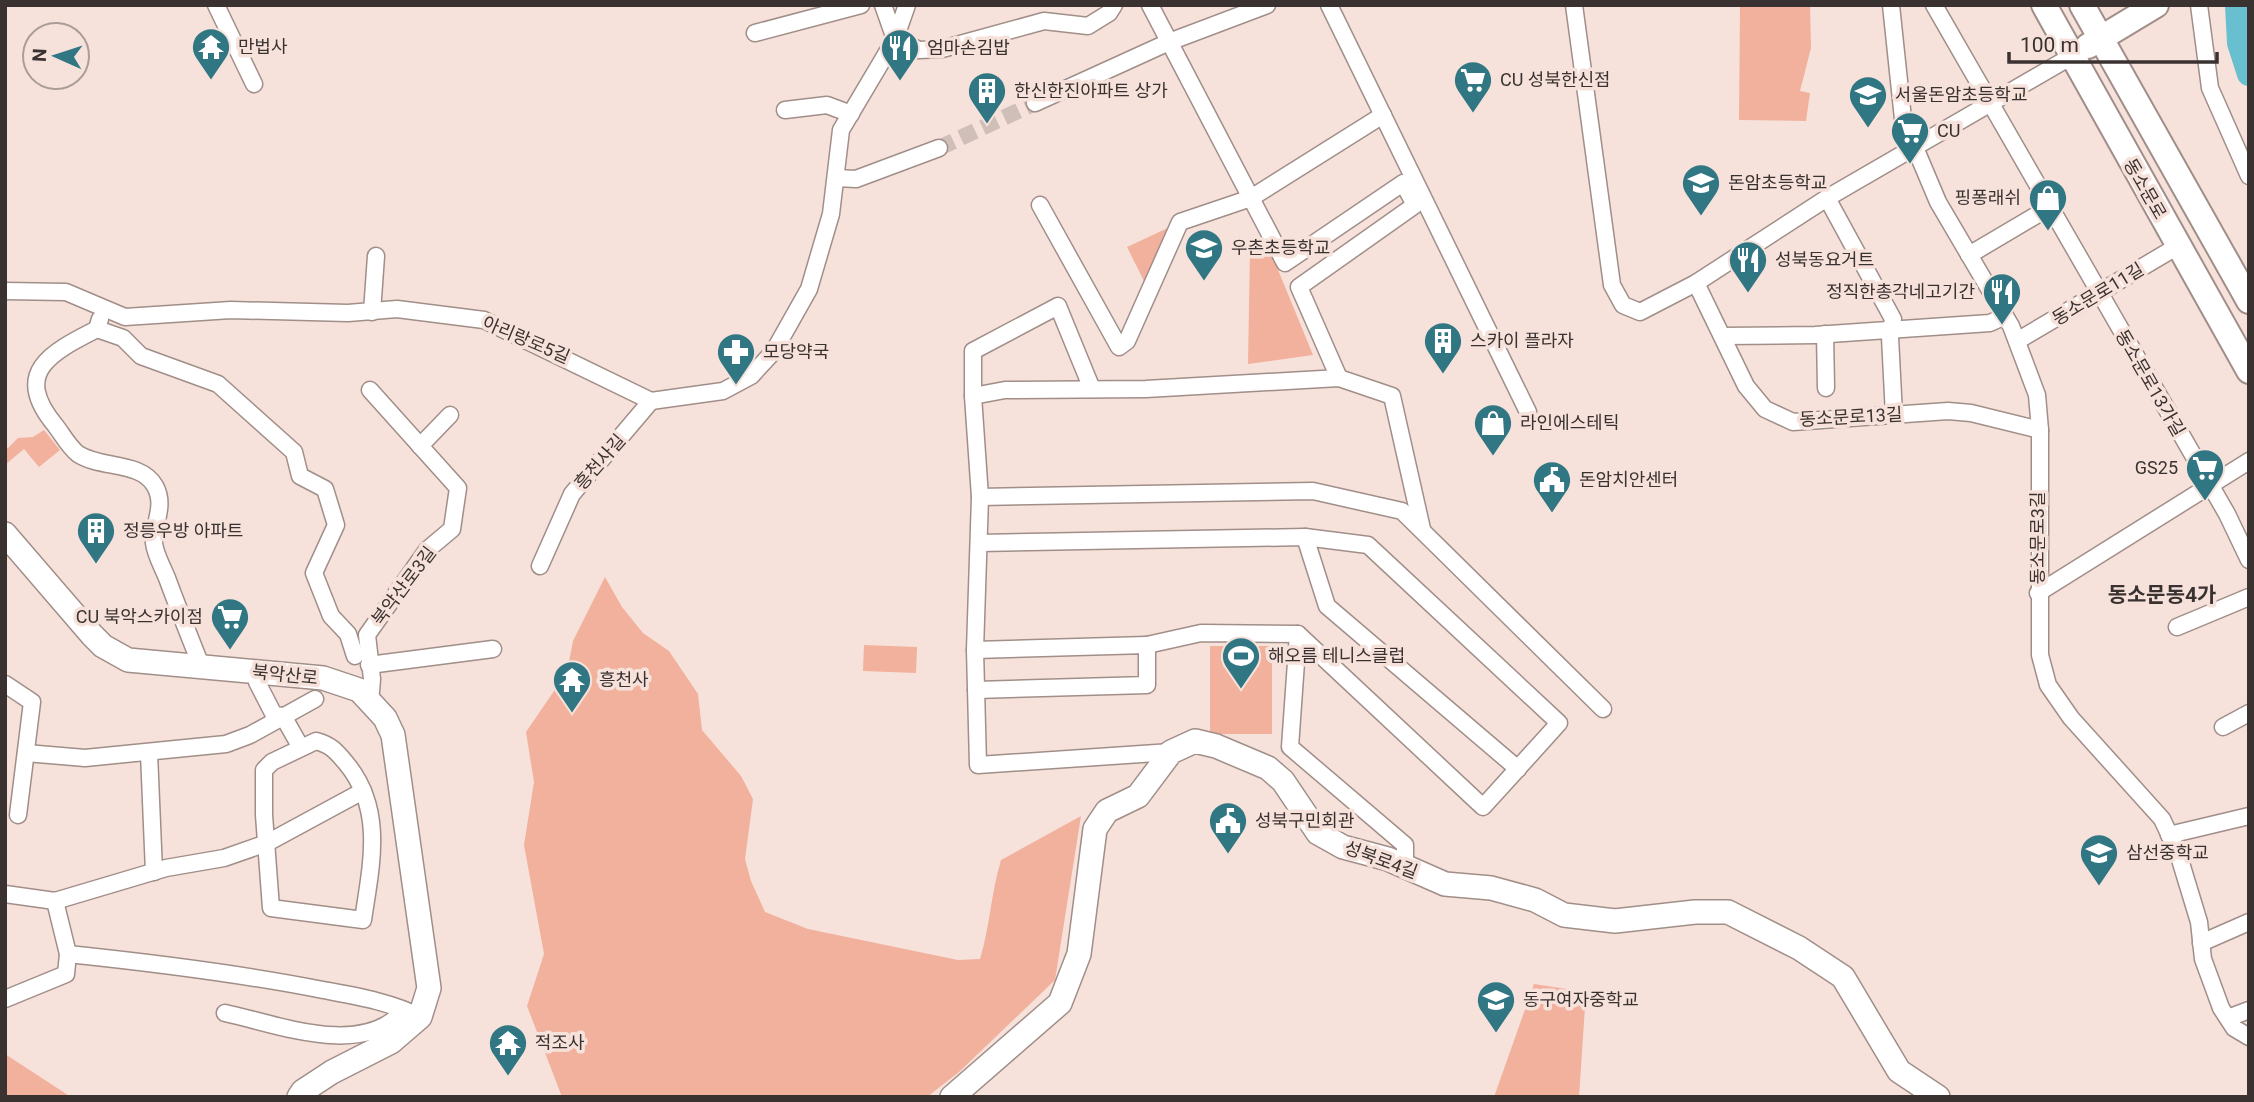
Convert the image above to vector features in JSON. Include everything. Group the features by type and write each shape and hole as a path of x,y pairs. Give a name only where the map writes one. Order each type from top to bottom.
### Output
{"main road":[{"name":"동소문로","path":"2044,5 2249,371"},
{"name":"동소문로","path":"2082,5 2249,301"},
{"path":"2072,56 2157,5"}],"street":[{"path":"216,5 254,84"},
{"path":"755,33 861,5"},
{"path":"883,5 895,38 919,50 942,49 1044,21 1088,26 1109,13 1114,5"},
{"path":"651,401 723,391 751,376 774,351 809,289 831,214 841,130 895,38 907,5"},
{"path":"1150,5 1285,263 1403,183 1415,205 1299,286 1339,378"},
{"path":"1035,103 1169,42 1267,5"},
{"path":"1329,5 1528,412"},
{"path":"1574,5 1612,285 1623,305 1640,312 1696,283 1827,198 1916,149 2072,56"},
{"name":"동소문로3길","path":"1891,5 1903,118 1938,202 2006,316 2037,396 2040,430 2040,655 2048,685 2071,718 2162,819 2199,922 2203,959 2221,1008 2234,1028 2249,1037"},
{"name":"동소문로13가길","path":"1934,5 2210,486 2249,561"},
{"path":"2200,5 2210,88 2249,176"},
{"path":"785,110 827,105 851,114"},
{"path":"1040,205 1119,347 1127,341 1132,331 1180,222 1251,198 1383,115"},
{"path":"835,178 856,179 939,148"},
{"path":"1827,198 1893,319 1891,330 1894,415"},
{"path":"1969,255 2050,207"},
{"name":"동소문로11길","path":"2017,341 2178,246"},
{"path":"372,312 376,256"},
{"name":"동소문로13길","path":"1696,283 1746,386 1765,409 1793,422 1948,411 1971,413 2040,430"},
{"name":"아리랑로5길","path":"5,290 66,292 125,317 246,309 372,312 397,309 484,320 651,401"},
{"path":"1092,389 1058,306 973,351 973,396 980,497 975,650 978,765 1171,751"},
{"path":"97,329 102,308"},
{"path":"1722,336 1891,330 1990,323 2006,316"},
{"path":"202,668 154,543 161,509 157,488 149,477 134,469 115,468 78,453 42,410 37,395 37,375 42,362 60,348 97,329 122,338 141,356 218,384 294,452 300,476 324,489 336,525 314,573 331,616 348,634 355,656"},
{"path":"1825,334 1826,388"},
{"path":"973,396 1005,390 1146,390 1339,378 1392,396 1422,529"},
{"name":"북악산로3길","path":"370,390 458,488 452,529 428,550 368,635 370,703"},
{"name":"흥천사길","path":"540,566 572,494 651,401"},
{"path":"420,446 450,415"},
{"path":"2038,593 2249,461"},
{"path":"980,497 1313,491 1402,511 1603,709"},
{"name":"북악산로","path":"5,534 103,646 128,660 323,678 359,690 385,718 393,735 429,988 412,1014"},
{"path":"975,650 1147,645 1201,633 1298,635 1483,807 1559,723 1368,545 1305,537 980,542"},
{"path":"1305,537 1327,606 1518,769"},
{"path":"2177,627 2249,597"},
{"path":"1298,635 1290,747 1405,845 1405,866"},
{"path":"976,690 1147,685 1147,645"},
{"path":"369,665 493,649"},
{"path":"257,673 257,682 274,715 283,716"},
{"path":"5,684 32,702 18,815"},
{"path":"26,753 86,758 226,744 315,699"},
{"path":"2223,727 2249,713"},
{"path":"283,716 300,746"},
{"path":"316,741 332,746 354,773 363,791 373,823 374,841 363,920 271,908 264,770 300,746 316,741"},
{"name":"성북로4길","path":"1171,751 1195,741 1216,746 1268,768 1283,781 1318,833 1343,847 1405,866 1445,884 1491,888 1535,900 1564,915 1615,921 1695,912 1728,912 1799,948 1843,977 1899,1071 1938,1097"},
{"path":"952,1097 1060,1003 1079,954 1095,829 1107,811 1138,796 1171,751"},
{"path":"149,753 154,872"},
{"path":"5,894 55,901 154,872 224,858 267,843 363,791"},
{"path":"2169,835 2249,816"},
{"path":"5,999 66,974 68,954 55,901"},
{"path":"2202,943 2249,922"},
{"path":"68,954 245,974 412,1014"},
{"path":"2228,1018 2249,1010"},
{"path":"225,1013 340,1038 412,1014"},
{"path":"299,1097 303,1091 332,1072 391,1042 412,1014"}],"shaded area":[{"path":"1740,5 1810,5 1811,48 1800,91 1810,93 1806,121 1739,120"},
{"path":"1172,226 1146,285 1127,247"},
{"path":"1267,243 1313,355 1248,364 1250,250"},
{"path":"44,430 60,450 39,467 24,449 5,465 5,447 8,448 18,438 33,437"},
{"path":"605,577 622,607 643,633 669,651 698,694 702,730 741,776 753,799 745,859 751,881 765,912 808,929 958,960 980,959 1001,860 1081,816 1055,980 959,1072 927,1097 562,1097 527,1006 544,954 524,845 534,782 526,732 567,672 573,641"},
{"path":"864,645 917,647 916,673 863,671"},
{"name":"해오름 테니스클럽","path":"1210,646 1272,646 1272,734 1210,734"},
{"path":"1534,984 1586,992 1579,1097 1494,1097"},
{"path":"5,1054 71,1097 5,1097"}],"waterway":[{"path":"2237,5 2239,43 2249,74"}],"tunnel":[{"path":"939,148 1035,103"}],"place":[{"name":"만법사","path":"211,81"},
{"name":"엄마손김밥","path":"900,82"},
{"name":"CU 성북한신점","path":"1473,114"},
{"name":"한신한진아파트 상가","path":"987,125"},
{"name":"서울돈암초등학교","path":"1868,129"},
{"name":"CU","path":"1910,165"},
{"name":"돈암초등학교","path":"1701,217"},
{"name":"핑퐁래쉬","path":"2048,232"},
{"name":"우촌초등학교","path":"1204,282"},
{"name":"성북동요거트","path":"1748,294"},
{"name":"정직한총각네고기간","path":"2002,326"},
{"name":"스카이 플라자","path":"1443,375"},
{"name":"모당약국","path":"736,386"},
{"name":"라인에스테틱","path":"1493,457"},
{"name":"GS25","path":"2205,502"},
{"name":"돈암치안센터","path":"1552,514"},
{"name":"정릉우방 아파트","path":"96,565"},
{"name":"CU 북악스카이점","path":"230,651"},
{"name":"해오름 테니스클럽","path":"1241,690"},
{"name":"흥천사","path":"572,714"},
{"name":"성북구민회관","path":"1228,855"},
{"name":"삼선중학교","path":"2099,887"},
{"name":"동구여자중학교","path":"1496,1034"},
{"name":"적조사","path":"508,1077"}],"district":[{"name":"동소문동4가","path":"2162,595"}]}
